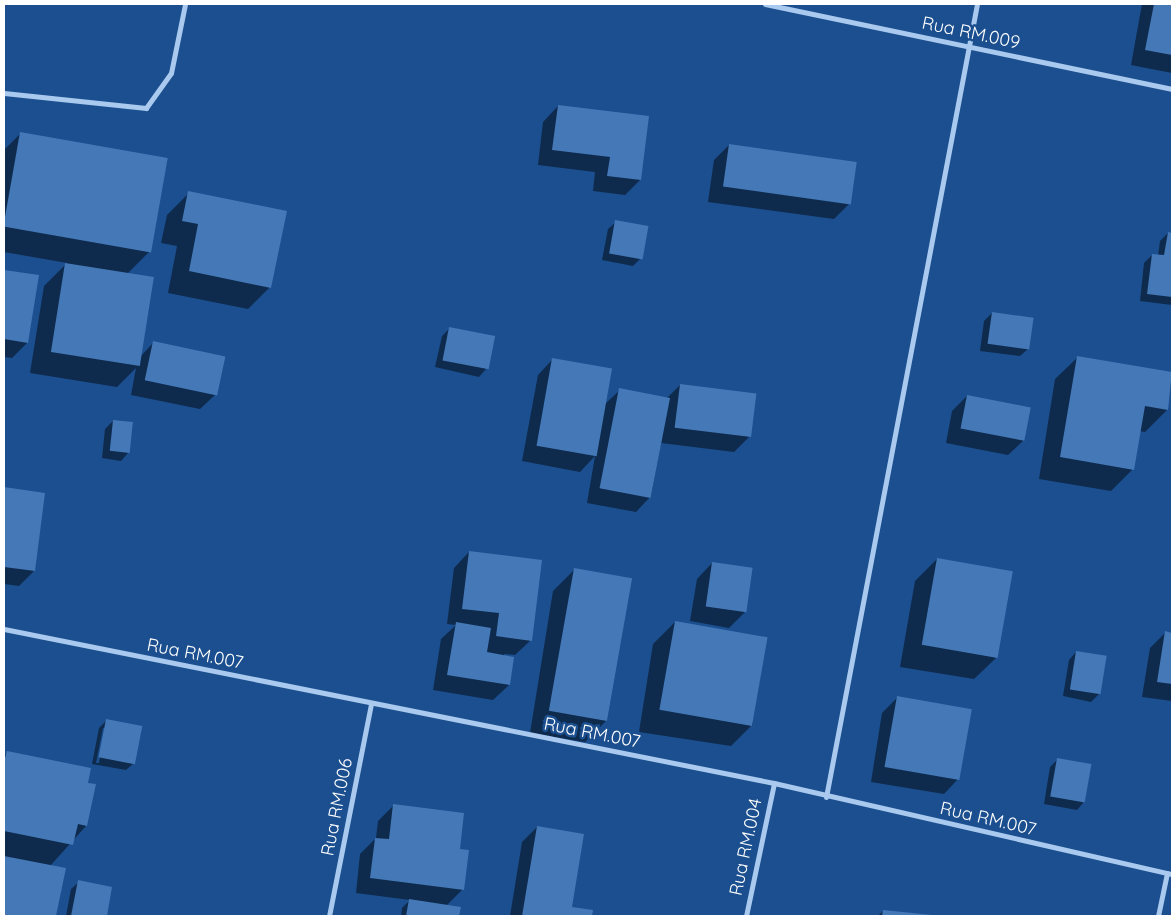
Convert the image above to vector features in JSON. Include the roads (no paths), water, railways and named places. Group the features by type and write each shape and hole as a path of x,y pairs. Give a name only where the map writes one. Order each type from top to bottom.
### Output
{"street":[{"path":"4,93 146,108 171,73 185,4"},
{"name":"Rua RM.009","path":"765,4 1172,89"},
{"path":"826,797 968,47 978,4"},
{"name":"Rua RM.007","path":"4,629 774,783 826,797 1170,874"},
{"name":"Rua RM.006","path":"329,916 371,703"},
{"name":"Rua RM.004","path":"746,916 774,783"},
{"path":"1158,916 1170,874"}]}
